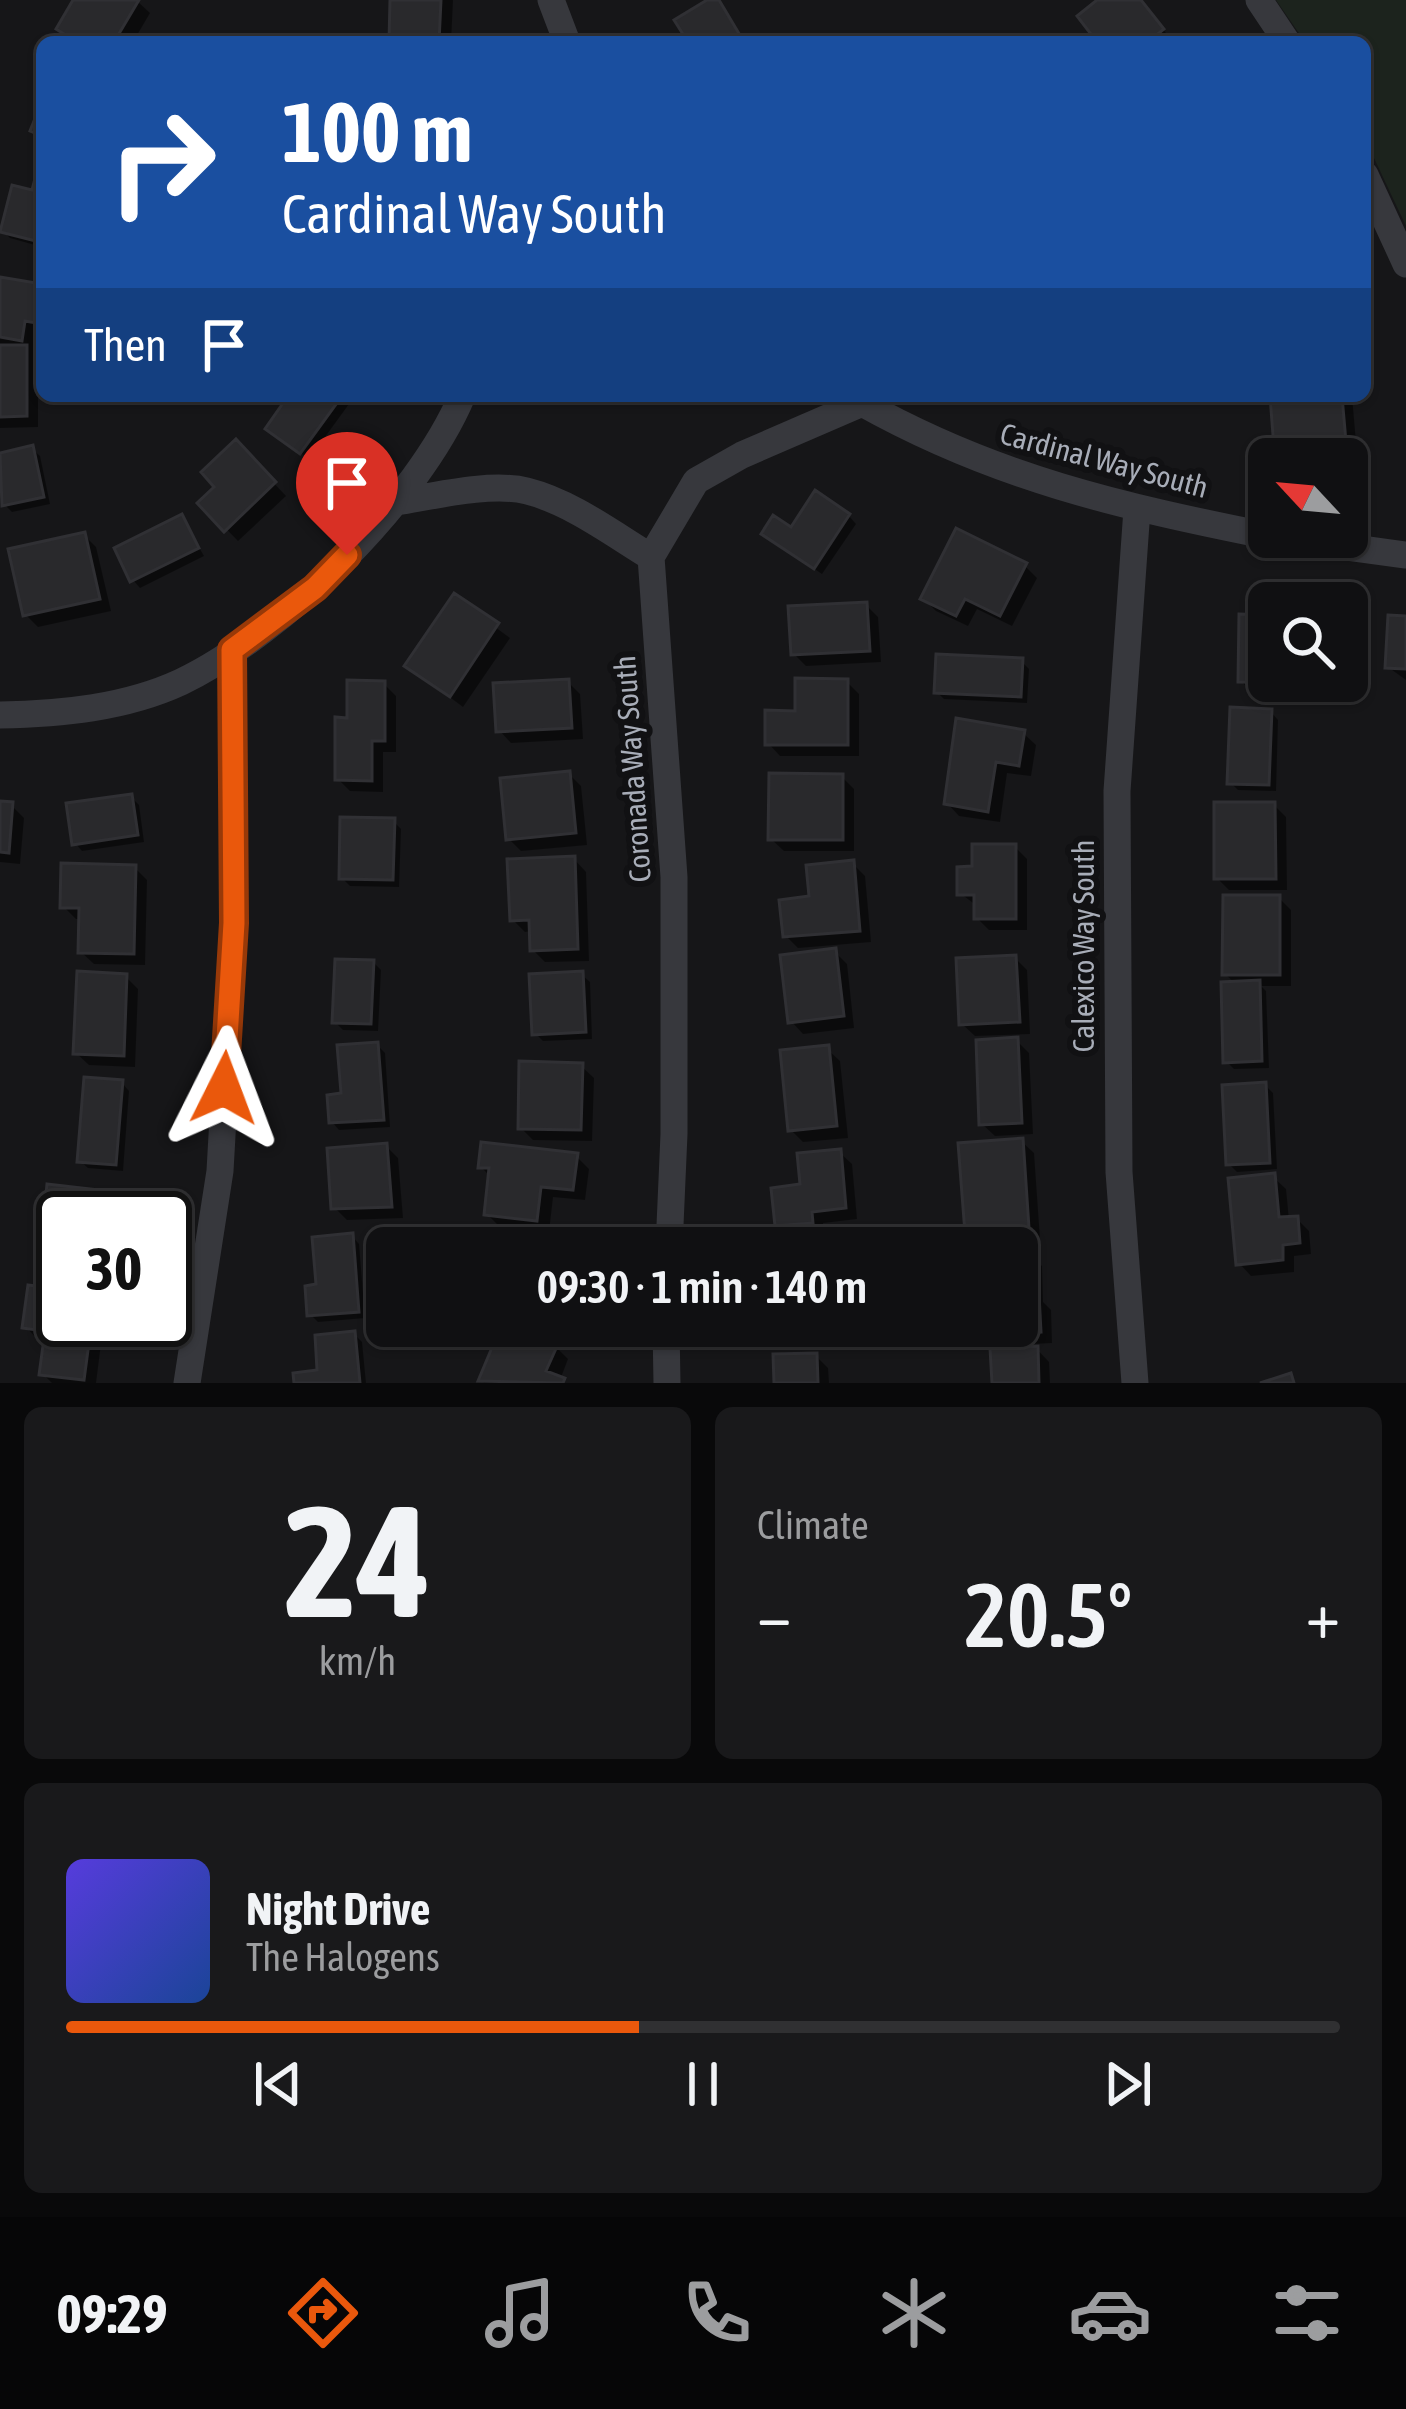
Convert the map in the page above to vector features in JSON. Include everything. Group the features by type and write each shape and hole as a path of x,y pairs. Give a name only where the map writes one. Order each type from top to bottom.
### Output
{"street":[{"path":"1258,0 1284,36"},
{"path":"550,36 552,3"},
{"path":"552,3 565,36"},
{"path":"1371,188 1406,264"},
{"path":"0,715 56,714 122,701 181,682 232,650 315,588 397,502 459,402"},
{"name":"Cardinal Way South","path":"651,557 696,481 851,402"},
{"name":"Cardinal Way South","path":"862,402 923,437 994,467 1137,509 1248,532"},
{"path":"397,502 468,491 525,490 584,515 651,557"},
{"name":"Calexico Way South","path":"1135,1383 1119,1172 1117,791 1137,509"},
{"name":"Cardinal Way South","path":"1368,550 1406,555"},
{"name":"Coronada Way South","path":"651,557 674,877 670,1227"},
{"path":"187,1383 221,1148 234,923 232,650"},
{"path":"666,1347 667,1383"}],"shaded area":[{"path":"1276,0 1406,0 1406,226 1371,152 1371,36 1301,36"}],"building":[{"path":"73,0 139,0 118,36 67,36 56,29"},
{"path":"390,0 441,0 439,36 389,36"},
{"path":"707,0 719,0 740,36 684,36 674,20"},
{"path":"1097,0 1141,0 1164,29 1155,36 1092,36 1077,16"},
{"path":"36,175 36,241 0,232 12,185 32,190"},
{"path":"0,277 36,283 36,323 25,321 22,341 0,337"},
{"path":"0,345 27,345 27,416 0,417"},
{"path":"284,402 338,402 300,454 265,429"},
{"path":"1270,402 1343,402 1346,438 1273,438"},
{"path":"236,439 276,482 224,532 197,503 214,487 201,472"},
{"path":"33,445 44,497 2,506 0,453"},
{"path":"815,490 850,514 814,569 761,534 773,515 791,527"},
{"path":"182,514 199,548 130,582 114,548"},
{"path":"956,528 1027,563 1000,616 965,599 956,616 920,599"},
{"path":"85,532 100,599 23,616 8,549"},
{"path":"454,593 499,623 450,697 404,666"},
{"path":"867,602 870,651 791,655 788,606"},
{"path":"1239,614 1248,614 1248,682 1238,682"},
{"path":"1388,615 1406,616 1406,669 1385,668"},
{"path":"936,654 1023,658 1021,697 934,693"},
{"path":"795,678 848,679 848,745 765,745 765,710 795,711"},
{"path":"569,679 572,728 496,732 493,683"},
{"path":"347,680 385,681 385,741 372,741 372,781 335,780 335,717 347,718"},
{"path":"1230,707 1272,709 1269,785 1227,784"},
{"path":"956,718 1025,730 1019,766 996,762 988,812 944,804"},
{"path":"570,771 576,833 506,840 500,778"},
{"path":"769,773 843,774 843,840 768,840"},
{"path":"132,794 138,835 72,845 66,803"},
{"path":"0,801 13,802 9,853 0,852"},
{"path":"1214,802 1275,802 1276,879 1214,879"},
{"path":"340,817 395,818 393,880 339,879"},
{"path":"972,844 1016,844 1016,919 974,919 974,895 957,895 957,867 972,866"},
{"path":"575,856 578,949 530,951 529,920 510,921 507,859"},
{"path":"854,860 860,931 783,937 779,900 809,896 806,865"},
{"path":"61,863 136,865 134,954 78,953 79,908 60,908"},
{"path":"1223,895 1280,895 1280,975 1222,975"},
{"path":"836,948 844,1016 788,1023 780,955"},
{"path":"1016,955 1020,1022 959,1025 956,958"},
{"path":"335,959 374,960 371,1024 332,1023"},
{"path":"77,971 127,974 124,1056 73,1054"},
{"path":"583,971 586,1032 532,1035 529,974"},
{"path":"1260,980 1262,1061 1223,1063 1221,982"},
{"path":"1018,1037 1022,1123 979,1125 976,1040"},
{"path":"378,1042 384,1120 329,1123 327,1095 341,1093 337,1045"},
{"path":"829,1045 837,1126 788,1131 780,1050"},
{"path":"519,1061 583,1063 581,1130 518,1129"},
{"path":"84,1077 123,1080 116,1165 77,1162"},
{"path":"1266,1082 1270,1163 1226,1165 1222,1085"},
{"path":"1023,1138 1029,1227 965,1227 958,1143"},
{"path":"481,1142 578,1153 573,1190 541,1187 537,1221 484,1215 489,1168 478,1168"},
{"path":"387,1143 392,1207 331,1209 327,1148"},
{"path":"841,1149 846,1208 812,1212 813,1223 775,1226 771,1188 800,1184 797,1153"},
{"path":"1275,1173 1279,1217 1298,1216 1300,1243 1283,1245 1283,1260 1236,1265 1228,1178"},
{"path":"47,1184 108,1191 46,1191"},
{"path":"353,1233 359,1312 307,1316 305,1286 316,1284 312,1237"},
{"path":"28,1285 36,1286 36,1330 22,1328"},
{"path":"355,1331 360,1383 294,1383 293,1373 317,1370 315,1335"},
{"path":"1038,1346 1039,1383 992,1383 990,1348"},
{"path":"43,1347 88,1347 84,1380 39,1375"},
{"path":"492,1347 557,1347 546,1371 565,1378 563,1383 478,1381"},
{"path":"817,1353 818,1383 774,1383 773,1354"},
{"path":"1291,1373 1294,1383 1260,1383"}],"route":[{"path":"224,1088 234,923 232,650 315,588 347,555"}]}
